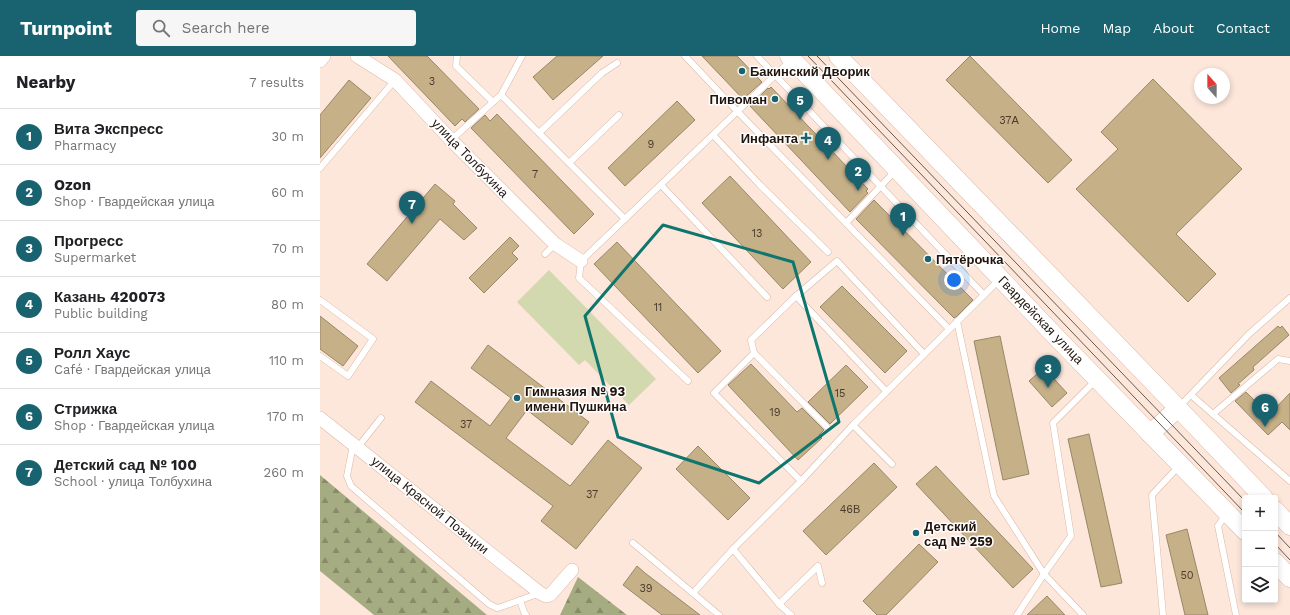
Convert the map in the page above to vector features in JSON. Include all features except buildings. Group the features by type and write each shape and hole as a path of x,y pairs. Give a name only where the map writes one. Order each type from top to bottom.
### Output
{"main road":[{"path":"838,56 1261,495"},
{"name":"Гвардейская улица","path":"790,58 1097,379 1242,528"},
{"path":"1150,434 1178,408"},
{"path":"1278,513 1290,526"},
{"path":"1278,565 1290,578"}],"street":[{"path":"320,61 324,56"},
{"name":"улица Толбухина","path":"357,56 395,80 451,140 555,244 581,261"},
{"name":"улица Красной Позиции","path":"320,418 540,594"},
{"path":"540,594 546,596 552,593 572,570"}],"lane":[{"path":"457,56 456,66 493,102"},
{"path":"451,140 501,96 522,56"},
{"path":"685,56 949,329"},
{"path":"757,56 984,295"},
{"path":"688,381 579,278 581,261 775,75 790,58"},
{"path":"539,134 602,73 617,64"},
{"path":"320,168 395,80"},
{"path":"501,96 625,219"},
{"path":"569,163 619,115"},
{"path":"713,135 828,252"},
{"path":"846,223 897,169"},
{"path":"661,185 767,297"},
{"path":"545,254 555,244"},
{"path":"827,427 754,353 751,340 796,296 837,261 924,354"},
{"path":"693,593 732,549 801,481 886,391 1001,278"},
{"path":"796,296 886,391"},
{"path":"1178,408 1249,334 1290,298"},
{"path":"320,300 373,339 348,376 320,356"},
{"path":"957,321 994,496 1044,574 1083,615"},
{"path":"754,353 714,393 801,481"},
{"path":"1213,414 1278,359 1290,361"},
{"path":"1017,615 1071,536 1053,423 1097,379"},
{"path":"1191,395 1290,480"},
{"path":"380,418 355,445 347,476 351,486 489,604 497,608 540,594"},
{"path":"853,425 892,464"},
{"path":"1163,615 1152,495 1180,465"},
{"path":"1227,513 1218,526 1236,615"},
{"path":"633,543 719,615"},
{"path":"732,549 779,604 791,615"},
{"path":"779,604 818,566 822,582"},
{"path":"520,600 526,615"},
{"path":"779,604 785,615"}],"highlighted area":[{"path":"663,225 793,262 839,422 759,483 618,437 585,316"}],"green space":[{"path":"549,270 656,379 629,405 585,360 579,365 517,302"},
{"path":"320,475 487,615 374,615 320,571"},
{"path":"578,577 627,615 560,615"}],"tram line":[{"path":"808,56 1242,510"},
{"path":"817,56 1242,498"},
{"path":"1278,535 1290,548"},
{"path":"1278,547 1290,560"}],"place":[{"name":"Бакинский Дворик","path":"742,71"},
{"name":"Пивоман","path":"775,99"},
{"name":"Ролл Хаус","path":"800,120"},
{"name":"Инфанта","path":"806,138"},
{"name":"Казань 420073","path":"828,160"},
{"name":"Ozon","path":"858,191"},
{"name":"Детский сад № 100","path":"412,224"},
{"name":"Вита Экспресс","path":"903,236"},
{"name":"Пятёрочка","path":"928,259"},
{"name":"Прогресс","path":"1048,388"},
{"name":"Гимназия № 93 имени Пушкина","path":"517,398"},
{"name":"Стрижка","path":"1265,427"},
{"name":"Детский сад № 259","path":"916,533"}]}
